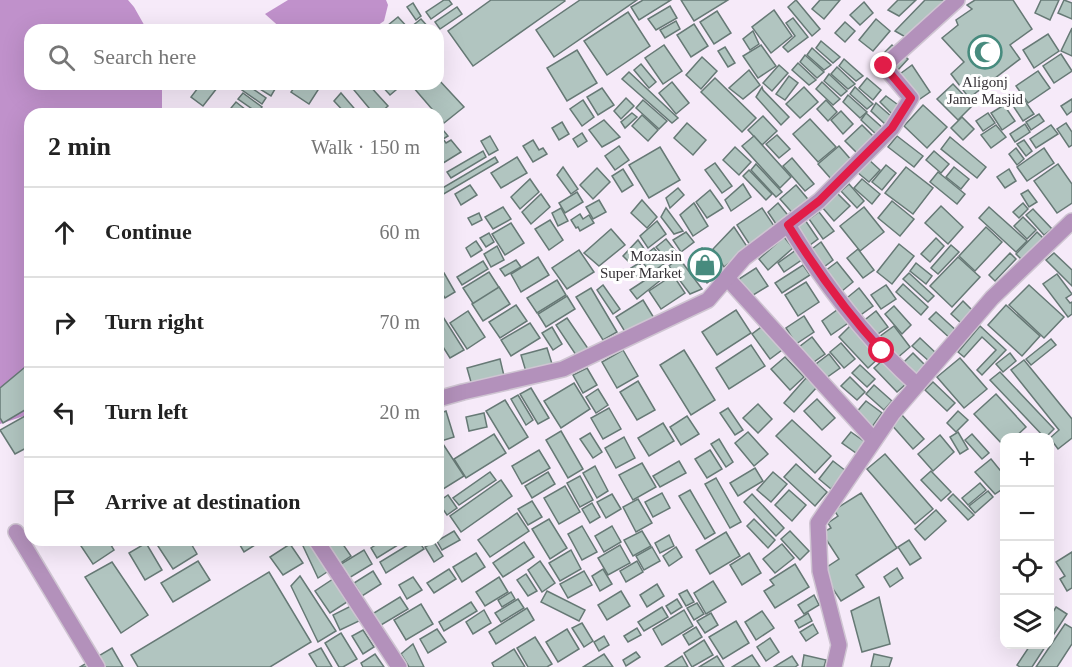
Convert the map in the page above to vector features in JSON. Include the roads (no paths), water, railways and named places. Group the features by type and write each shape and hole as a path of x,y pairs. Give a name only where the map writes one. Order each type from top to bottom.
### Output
{"street":[{"path":"444,397 563,369 708,300 744,258 819,201 892,128 911,98 884,66 957,0"},
{"path":"834,667 839,645 820,571 818,523 893,413 992,298 1072,221"},
{"path":"788,225 814,267 850,316 917,385"},
{"path":"727,278 874,440"},
{"path":"15,532 97,667"},
{"path":"320,546 399,667"}],"place":[{"name":"Aligonj Jame Masjid","path":"985,52"},
{"name":"Mozasin Super Market","path":"705,265"}]}
